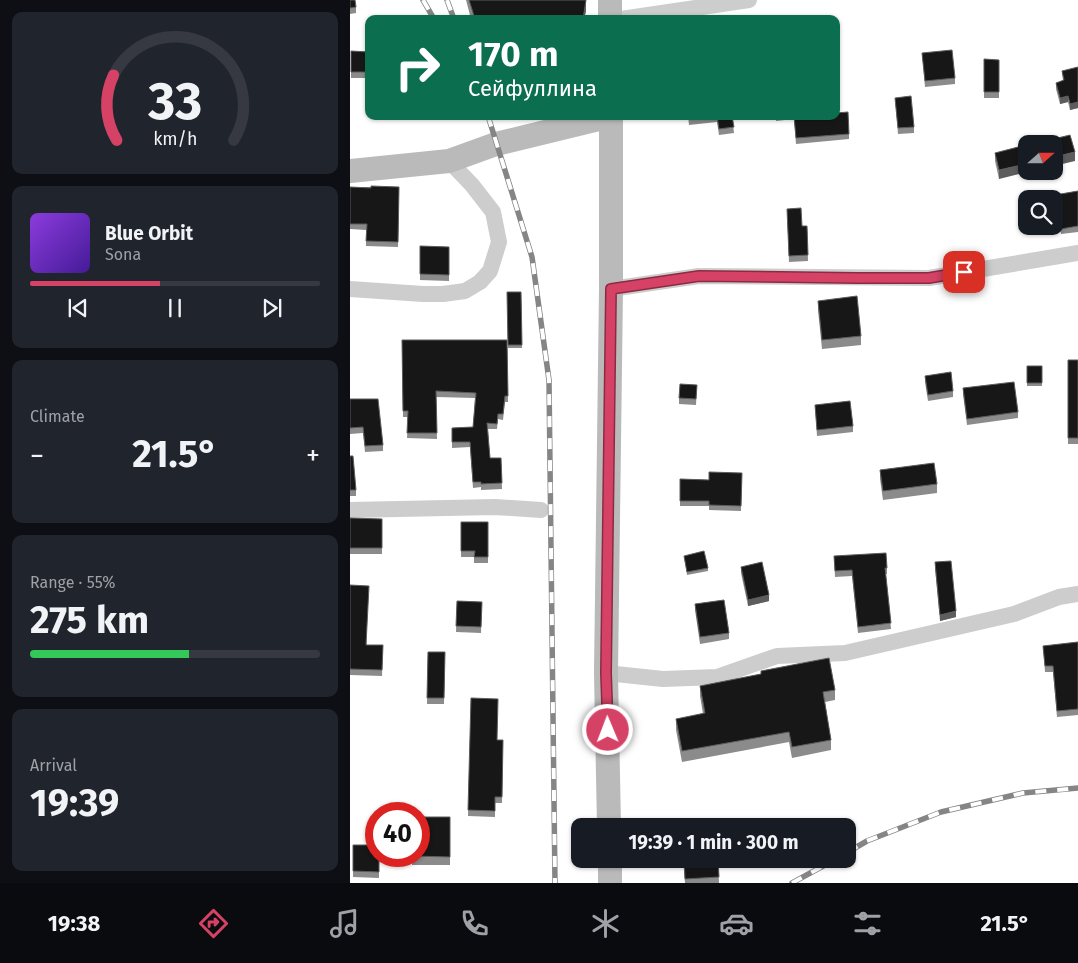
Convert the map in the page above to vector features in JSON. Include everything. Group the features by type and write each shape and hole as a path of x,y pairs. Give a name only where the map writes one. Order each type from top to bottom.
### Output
{"street":[{"path":"610,0 610,15"},
{"path":"647,15 749,0"},
{"path":"350,171 449,161 496,144 595,120"},
{"path":"609,818 606,673 611,289 611,120"},
{"path":"350,289 443,294 465,291 480,282 490,271 499,242 493,212 472,185 449,161"},
{"path":"611,289 699,276 929,278 1078,253"},
{"path":"350,510 495,508 541,510"},
{"path":"606,673 663,679 717,677 777,656 846,653 1014,614 1059,598 1078,594"},
{"path":"610,868 610,883"}],"building":[{"path":"350,0 355,0 356,7 350,8"},
{"path":"469,0 586,0 584,15 474,15"},
{"path":"952,50 955,78 925,81 922,53"},
{"path":"351,51 365,52 365,72 351,72"},
{"path":"984,59 999,60 999,92 984,92"},
{"path":"1078,67 1078,102 1070,104 1068,96 1060,98 1056,83 1064,80 1062,71"},
{"path":"911,96 914,127 898,128 895,98"},
{"path":"848,112 849,134 796,138 794,120 840,120 840,113"},
{"path":"718,120 733,120 734,127 719,129"},
{"path":"1070,135 1075,152 1063,155 1063,137"},
{"path":"1018,147 1018,166 999,170 995,153"},
{"path":"371,186 399,187 398,242 366,241 367,224 350,224 350,187 371,188"},
{"path":"1078,191 1078,226 1063,229 1063,194"},
{"path":"801,208 802,226 807,226 808,255 789,256 787,209"},
{"path":"420,246 449,247 449,275 420,274"},
{"path":"507,292 521,292 522,345 508,345"},
{"path":"857,296 861,336 822,340 818,301"},
{"path":"402,340 507,340 508,396 505,396 503,414 498,414 497,424 487,423 490,458 501,458 502,483 481,484 481,482 473,482 470,442 452,442 452,428 473,427 476,393 436,391 437,433 407,433 408,411 403,411"},
{"path":"1068,360 1078,360 1078,438 1068,438"},
{"path":"1027,366 1042,366 1042,383 1027,383"},
{"path":"951,372 953,391 928,395 925,376"},
{"path":"1014,382 1018,412 967,419 963,388"},
{"path":"680,384 697,385 696,399 679,398"},
{"path":"350,399 378,399 383,445 365,446 363,427 350,428"},
{"path":"850,401 853,426 817,430 815,405"},
{"path":"350,456 353,456 356,490 350,490"},
{"path":"934,463 937,484 883,491 880,470"},
{"path":"709,472 742,473 741,506 709,505 709,501 680,501 680,479 709,480"},
{"path":"350,518 382,519 382,548 350,548"},
{"path":"461,522 488,522 488,557 474,557 475,551 461,551"},
{"path":"704,551 708,568 687,572 684,556"},
{"path":"886,553 887,568 885,568 891,623 858,627 852,570 835,571 834,556"},
{"path":"951,561 956,611 940,615 935,562"},
{"path":"762,562 769,595 748,600 741,567"},
{"path":"350,585 369,586 366,645 383,645 382,670 350,669"},
{"path":"724,600 729,633 700,637 695,604"},
{"path":"457,601 482,602 481,627 456,626"},
{"path":"1078,642 1078,709 1057,711 1053,666 1045,666 1043,646"},
{"path":"428,652 445,652 444,698 427,698"},
{"path":"829,658 835,690 823,692 831,740 792,747 789,732 682,751 676,719 705,713 700,686 761,674 761,671"},
{"path":"471,698 498,699 497,740 503,740 502,797 495,797 495,811 468,810"},
{"path":"430,817 450,817 450,857 430,856"},
{"path":"353,845 365,845 365,867 379,867 379,872 353,871"},
{"path":"684,868 718,868 719,877 685,879"}],"railway":[{"path":"423,0 432,15"},
{"path":"447,0 453,15"},
{"path":"489,120 532,257 549,380 555,883"},
{"path":"856,847 867,841 941,812 1023,793 1078,788"},
{"path":"792,883 820,868"}],"route":[{"path":"608,730 606,673 611,289 699,276 929,278 964,272"}]}
